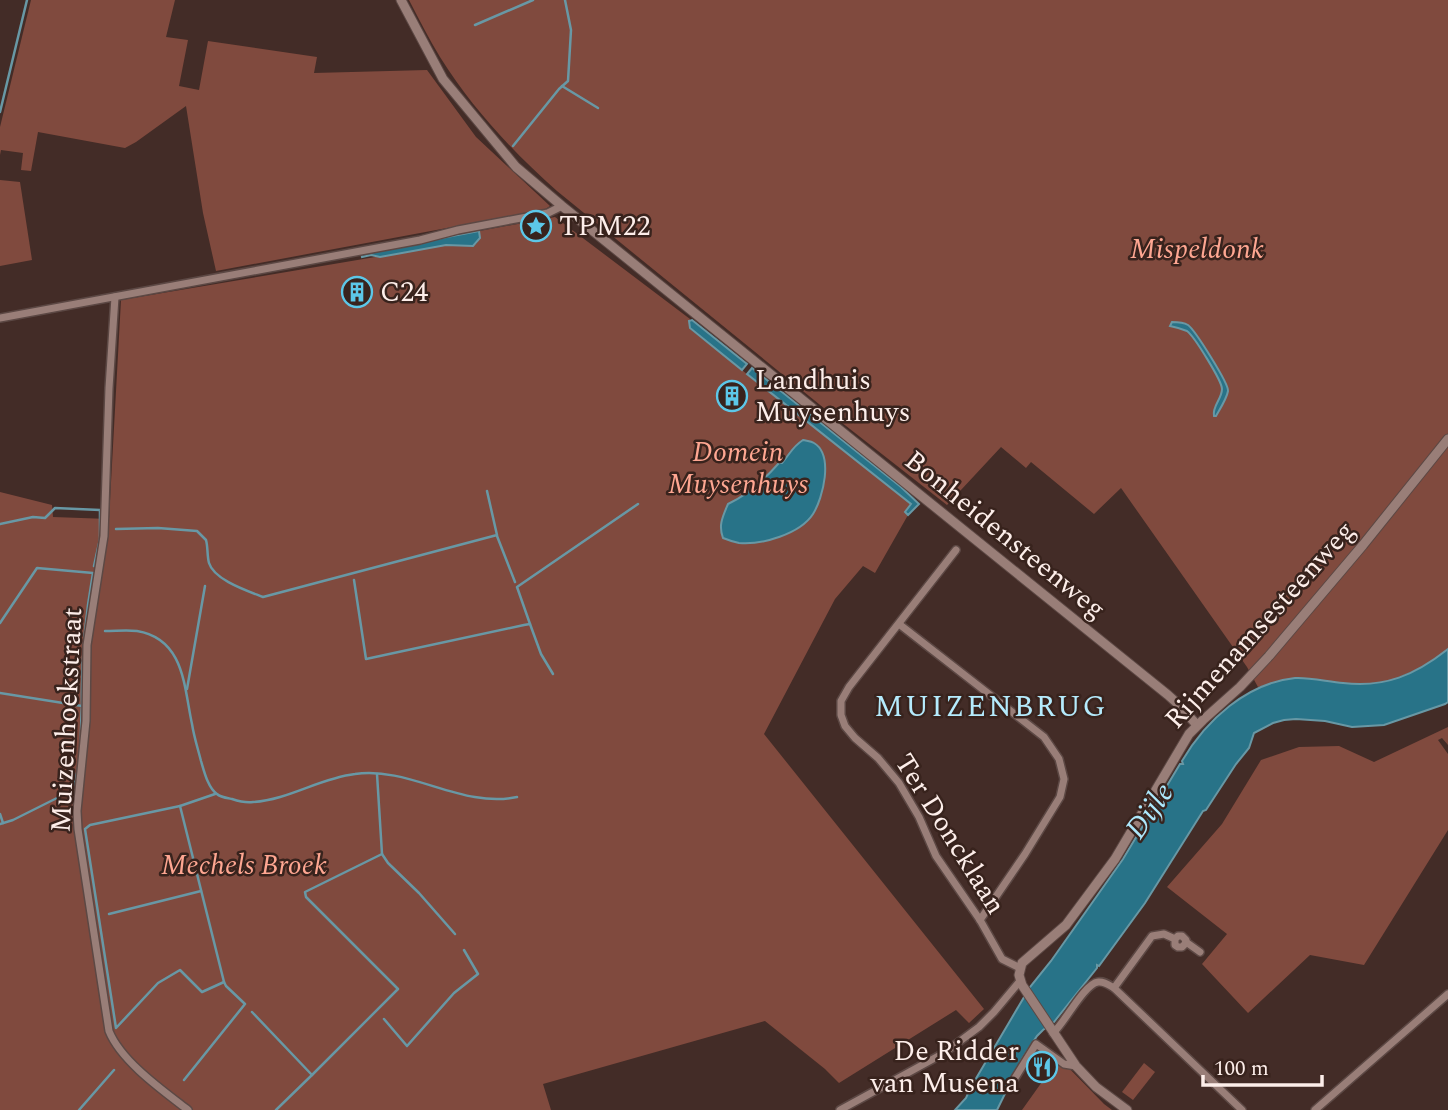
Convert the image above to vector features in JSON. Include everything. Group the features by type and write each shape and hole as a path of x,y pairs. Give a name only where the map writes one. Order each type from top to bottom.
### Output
{"street":[{"name":"Bonheidensteenweg","path":"401,0 443,79 516,167 1168,695 1197,726"},
{"path":"0,318 420,240 548,213 562,206"},
{"name":"Muizenhoekstraat","path":"115,297 104,536 87,645 86,721 77,811 78,829 109,1031 114,1044 153,1082 188,1110"},
{"name":"Rijmenamsesteenweg","path":"1020,968 1066,925 1107,870 1197,726 1262,664 1448,439"},
{"name":"Ter Doncklaan","path":"956,551 849,687 841,701 841,715 845,726 855,738 878,758 899,783 919,817 936,856 980,920 1002,960 1020,968"},
{"path":"899,624 1044,737 1059,759 1064,779 1060,797 980,920"},
{"path":"1114,988 1152,936 1164,934 1175,939 1175,945 1178,947 1184,946 1186,942 1200,952"},
{"path":"1020,968 1022,985 1076,1066 1096,1087 1127,1110"},
{"path":"1052,1032 1059,1028 1066,1015 1092,984 1101,981 1114,988 1242,1110"},
{"path":"840,1110 944,1054 1022,985"},
{"path":"1315,1110 1448,994"},
{"path":"1015,1078 1036,1044 1063,1064 1076,1066"}],"green space":[{"path":"31,0 175,0 166,37 188,40 179,86 199,90 208,41 317,57 314,73 427,70 476,137 550,206 544,210 216,271 203,213 186,106 125,148 38,132 31,171 21,170 23,153 1,150 0,155 0,127"},
{"name":"Mispeldonk","path":"409,0 1448,0 1448,649 1428,665 1389,681 1357,685 1295,678 1258,687 1247,667 1121,488 1094,514 1031,462 1026,468 1001,447 947,505 540,176 465,94 440,57"},
{"path":"0,180 20,182 32,260 0,266"},
{"name":"Mechels Broek","path":"555,217 690,319 690,329 911,504 905,512 908,515 875,573 863,566 835,599 764,734 984,1009 969,1023 956,1010 839,1083 765,1021 543,1084 551,1110 0,1110 0,492 52,505 53,517 109,519 121,300 446,245 473,246 477,243 479,231"},
{"path":"1448,727 1448,745 1442,738 1438,740 1448,754 1448,830 1364,965 1310,955 1248,1013 1202,964 1227,934 1167,887 1222,824 1261,760 1299,747 1339,746 1374,762"},
{"path":"1059,1058 1104,1104 1112,1110 1022,1110"},
{"path":"1144,1063 1155,1072 1133,1100 1122,1092"}],"water":[{"path":"479,231 480,238 473,246 446,245 380,257 362,257 361,253"},
{"path":"692,320 747,364 742,370 690,328 689,321"},
{"path":"1172,322 1184,323 1192,329 1227,386 1225,400 1216,416 1214,409 1222,389 1218,377 1191,335 1187,331 1170,326"},
{"path":"752,368 919,504 908,515 905,512 911,504 747,374"},
{"path":"803,440 813,442 824,457 823,488 813,514 799,527 769,540 739,543 723,538 721,525 728,504 756,486"},
{"path":"1448,649 1448,702 1445,704 1384,725 1352,727 1325,721 1296,719 1273,723 1254,733 1249,748 1203,811 1145,903 1054,1022 1037,1036 1022,1059 997,1110 955,1110 966,1098 1030,987 1123,859 1192,746 1216,718 1244,696 1277,681 1301,678 1358,684 1386,681 1411,673"}],"waterway":[{"path":"0,112 27,0"},
{"path":"475,25 533,0"},
{"path":"513,146 568,81 571,30 565,0"},
{"path":"562,86 598,108"},
{"path":"116,529 197,531 206,540 209,563 217,575 263,597 497,535 487,491"},
{"path":"354,580 366,659 530,624 517,587 638,504"},
{"path":"0,524 33,517 45,518 55,508 100,510 100,539 94,566"},
{"path":"497,536 515,582"},
{"path":"0,623 37,568 93,573 84,639 82,706"},
{"path":"187,689 205,586"},
{"path":"530,624 541,654 553,674"},
{"path":"105,631 137,631 153,636 173,654 184,681 205,774 211,788 220,796 245,802 266,800 342,776 375,773 476,797 517,797"},
{"path":"0,693 82,706 79,760 71,791 0,824"},
{"path":"312,1075 398,989 306,897 305,892 382,854 377,774"},
{"path":"184,1080 245,1004 224,982 180,806 215,794"},
{"path":"180,806 90,825 85,829 116,1028 158,983 180,970 202,992 224,982"},
{"path":"0,814 3,823"},
{"path":"382,854 455,934"},
{"path":"109,914 201,891"},
{"path":"384,1019 407,1046 454,993 478,974 464,950"},
{"path":"252,1012 312,1075 276,1110"},
{"path":"79,1110 114,1070"}],"place":[{"name":"TPM22","path":"536,226"},
{"name":"C24","path":"357,292"},
{"name":"Landhuis Muysenhuys","path":"732,396"},
{"name":"De Ridder van Musena","path":"1042,1067"}],"district":[{"name":"MUIZENBRUG","path":"991,707"}],"park label":[{"name":"Domein Muysenhuys","path":"738,468"}],"water label":[{"name":"Dijle","path":"1150,811"}]}
